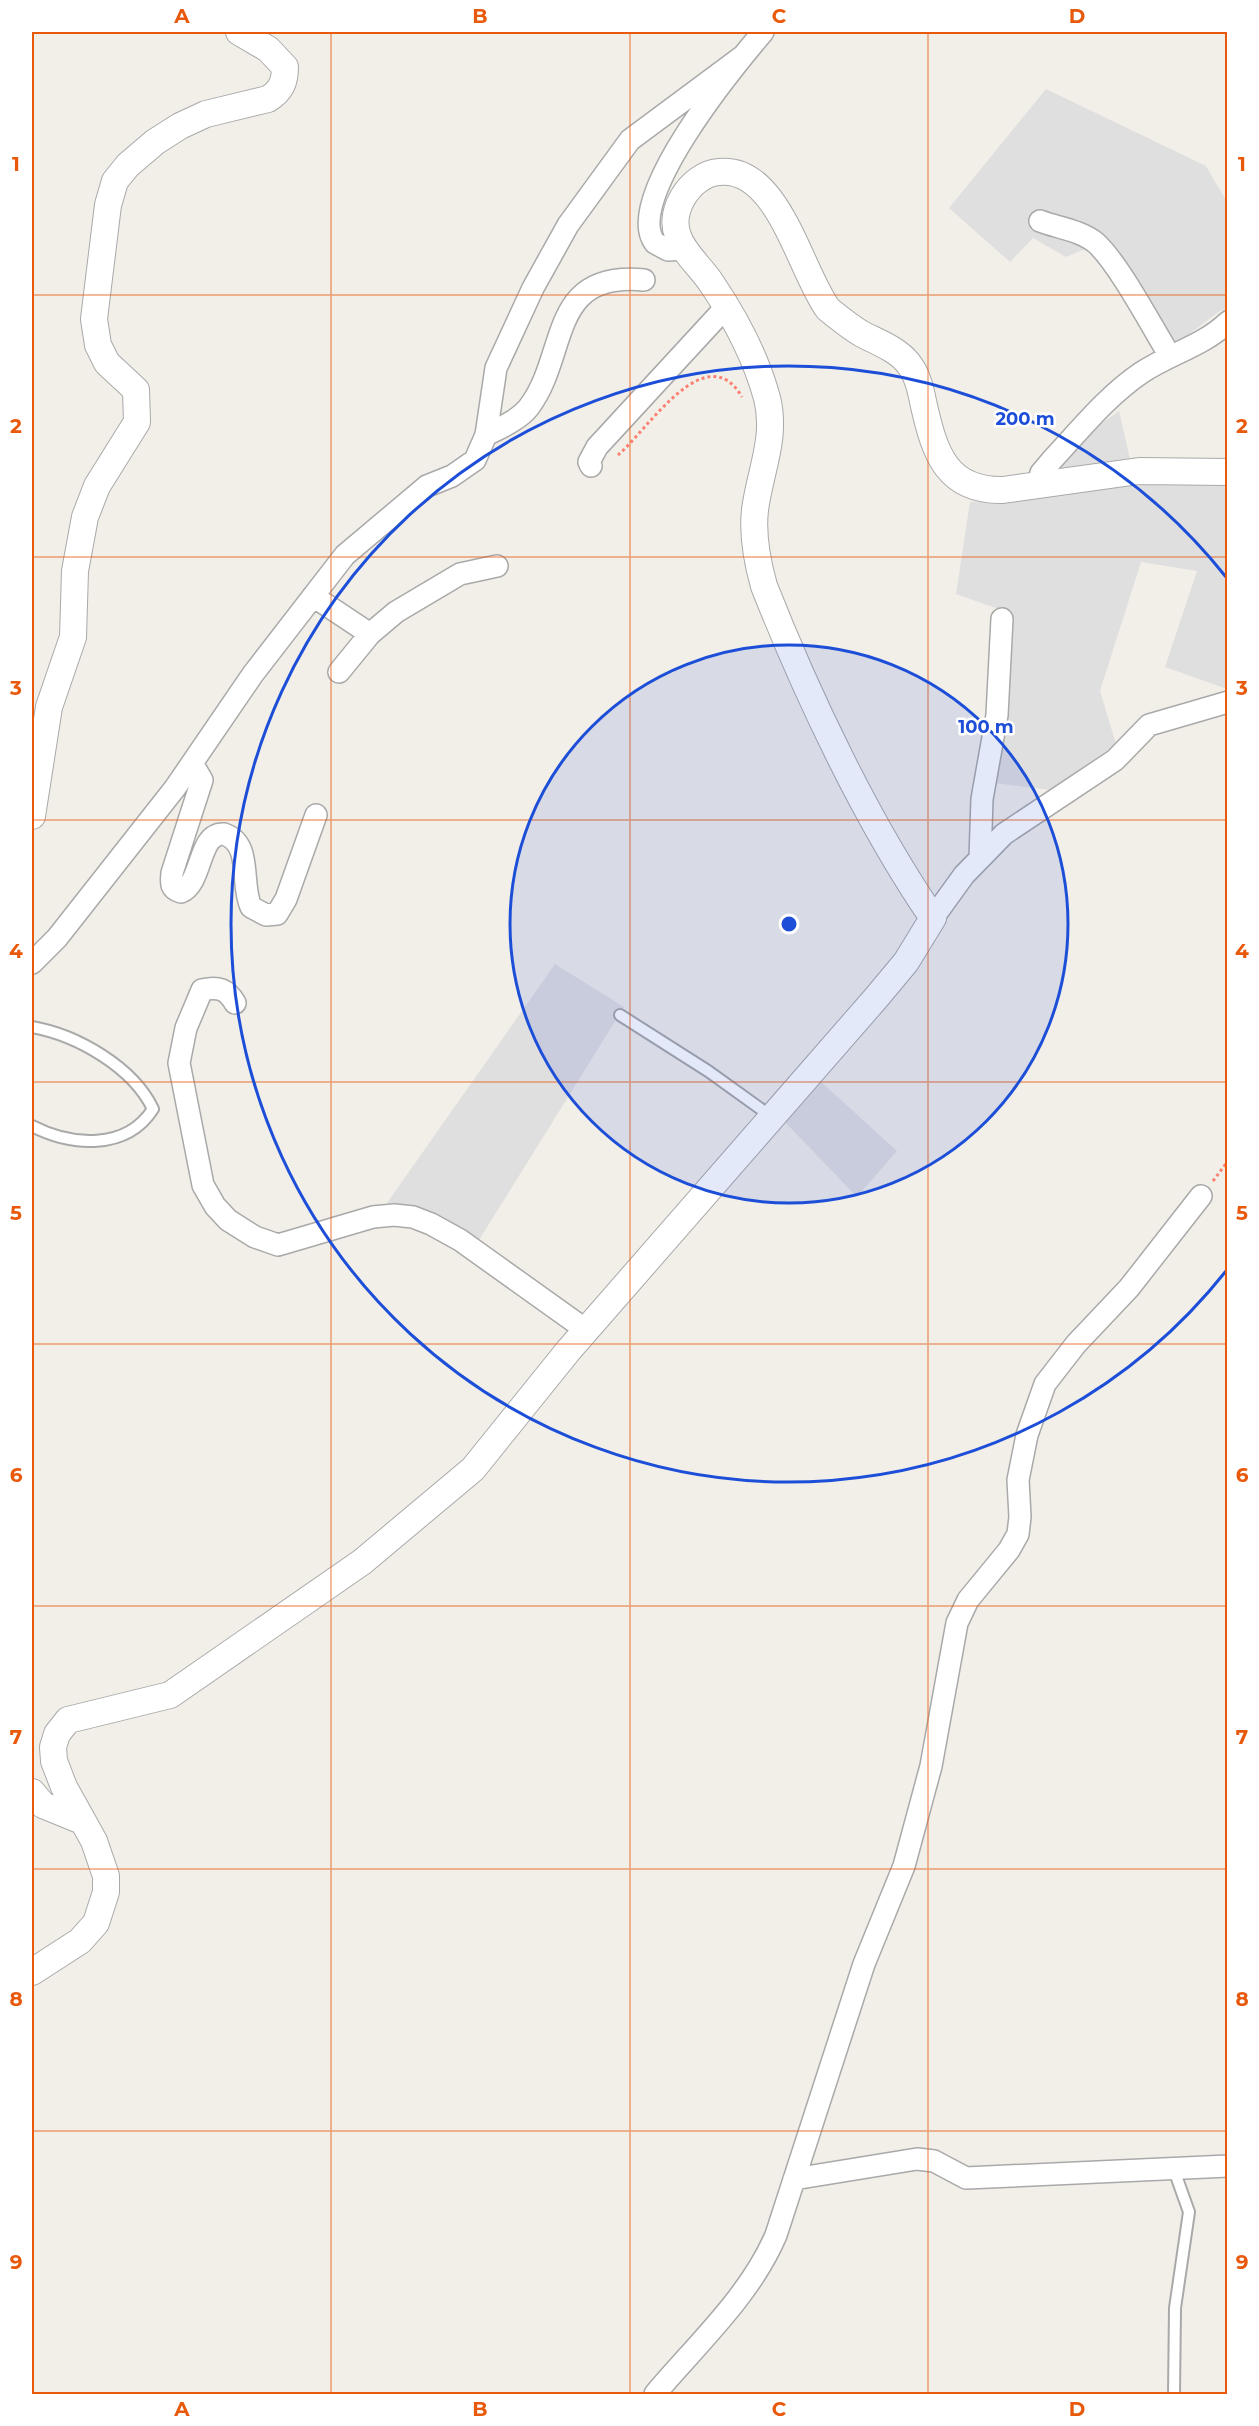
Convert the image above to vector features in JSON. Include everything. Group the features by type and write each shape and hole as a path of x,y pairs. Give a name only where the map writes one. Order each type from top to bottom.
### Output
{"street":[{"path":"32,816 49,707 73,637 75,571 85,517 97,486 137,422 136,390 107,363 96,336 94,319 108,205 115,181 128,165 155,142 206,114 268,99 283,86 285,67 268,50 239,32"},
{"path":"685,249 668,250 655,243 647,222 650,205 680,144 763,32"},
{"path":"32,963 57,938 192,763 253,674 345,555 427,486 470,465 486,435 496,368 533,288 568,225 630,140 743,56"},
{"path":"933,918 892,852 845,763 764,586 757,559 755,512 770,444 770,412 747,345 726,307 678,236 675,222 678,208 690,188 710,174 724,171 741,174 757,183 772,202 811,282 828,309 842,321 898,353 911,367 935,445 952,473 965,484 985,490 1038,486 1139,471 1227,472"},
{"path":"1040,221 1082,235 1096,243 1170,356"},
{"path":"486,435 528,409 540,386 565,317 585,294 612,280 644,280"},
{"path":"591,466 589,462 597,447 726,307"},
{"path":"1038,486 1041,473 1106,403 1140,374 1170,356 1206,339 1226,325"},
{"path":"339,672 370,634 396,612 460,574 497,566"},
{"path":"313,596 370,634"},
{"path":"981,858 982,799 997,715 1002,619"},
{"path":"32,1972 80,1941 96,1923 103,1907 106,1876 94,1841 54,1761 53,1747 57,1734 68,1720 170,1695 362,1562 473,1469 586,1330 906,962 933,918 981,858 1004,834 1115,760 1149,725 1227,702"},
{"path":"192,763 202,780 172,873 171,882 176,891 181,892 191,885 207,844 212,838 224,834 239,841 242,848 245,888 252,907 266,915 277,914 286,899 316,815"},
{"path":"235,1003 224,990 214,987 202,990 186,1028 179,1063 203,1185 215,1206 228,1220 255,1237 278,1245 373,1217 394,1215 413,1217 459,1240 586,1330"},
{"path":"655,2394 765,2260 776,2235 864,1964 904,1866 932,1766 957,1623 968,1600 1009,1550 1018,1534 1020,1517 1018,1480 1027,1435 1045,1384 1076,1344 1130,1288 1202,1196"},
{"path":"32,1792 43,1805 82,1821"},
{"path":"794,2179 917,2159 934,2161 966,2178 1227,2166"}],"lane":[{"path":"620,1015 708,1071 772,1117"},
{"path":"32,1027 98,1052 144,1091 153,1109 144,1123 114,1138 71,1141 55,1137 32,1126"},
{"path":"1174,2170 1189,2212 1175,2308 1174,2394"}],"path":[{"path":"591,466 599,470 608,465 666,404 697,378 714,376 730,381 744,402"},
{"path":"1202,1196 1227,1161"}],"shaded area":[{"path":"1046,89 1206,166 1227,202 1227,316 1221,310 1176,344 1106,240 1066,257 1033,238 1010,262 949,208"},
{"path":"1119,411 1136,486 1196,480 1227,487 1227,689 1165,667 1197,571 1141,562 1100,691 1116,744 1050,790 994,783 1005,693 1010,613 956,594 970,502 1042,496 1052,472 1094,429"},
{"path":"555,964 624,1007 479,1240 423,1213 387,1203"},
{"path":"818,1079 897,1151 857,1197 782,1119"}]}
